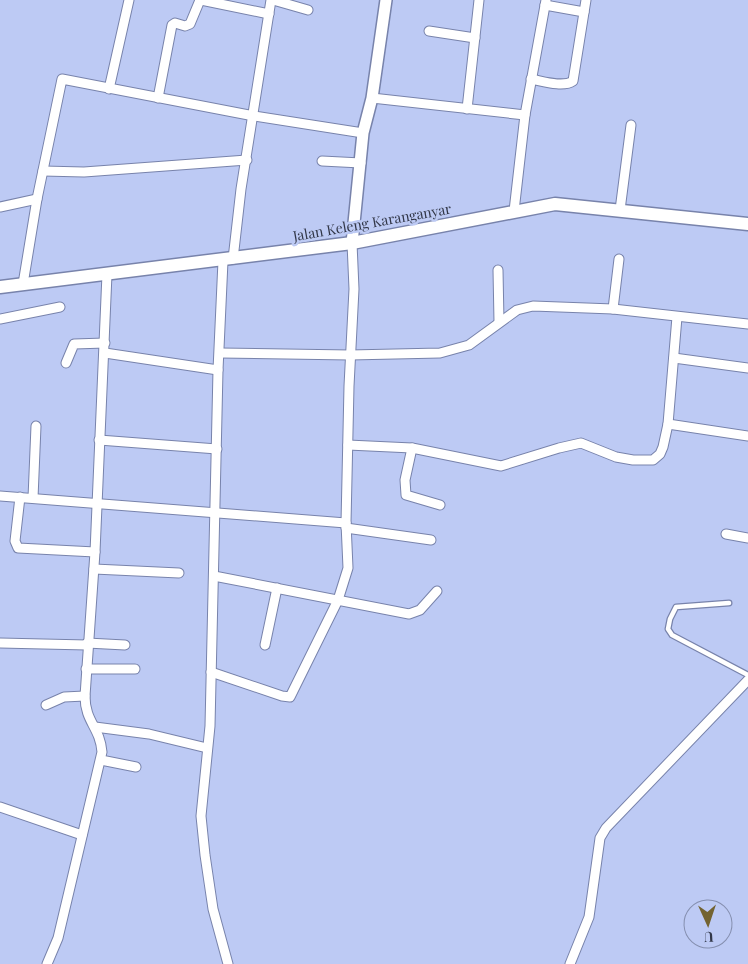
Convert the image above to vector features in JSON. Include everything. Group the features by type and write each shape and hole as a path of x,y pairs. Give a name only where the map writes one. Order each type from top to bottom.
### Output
{"main road":[{"name":"Jalan Keleng Karanganyar","path":"0,287 352,243 514,210 555,204 748,224"}],"street":[{"path":"109,89 129,0"},
{"path":"158,98 172,24 185,26 190,24 200,0 269,14"},
{"path":"228,964 213,909 204,855 201,816 210,726 218,370 222,292 247,160 272,0 308,10"},
{"path":"211,672 290,697 338,600 348,568 346,525 350,356 354,289 352,243 363,133 372,98 386,0"},
{"path":"467,109 480,0"},
{"path":"531,79 559,83 573,81 586,0"},
{"path":"514,210 524,115 546,3 584,12"},
{"path":"429,31 475,38"},
{"path":"23,284 37,199 62,79 254,116 363,133"},
{"path":"372,98 524,115"},
{"path":"620,210 631,124"},
{"path":"43,171 93,171 247,160"},
{"path":"322,161 361,163"},
{"path":"0,207 37,199"},
{"path":"613,309 619,259"},
{"path":"498,270 499,322"},
{"path":"47,964 58,938 101,760 101,738 95,727 89,722 85,710 85,696 87,644 95,552 107,274"},
{"path":"220,353 350,356 440,353 469,345 517,310 533,306 613,309 748,324"},
{"path":"0,319 60,307"},
{"path":"348,445 412,448 501,466 581,443 616,457 648,461 660,454 668,424 677,317"},
{"path":"66,363 74,344 105,343"},
{"path":"105,352 218,370"},
{"path":"674,358 748,368"},
{"path":"668,424 748,436"},
{"path":"33,498 36,426"},
{"path":"99,440 217,449"},
{"path":"412,448 405,480 406,495 440,505"},
{"path":"0,496 346,525 431,540"},
{"path":"20,497 15,540 18,548 95,552"},
{"path":"726,534 748,538"},
{"path":"94,569 179,573"},
{"path":"214,576 409,614 420,610 436,591"},
{"path":"265,644 277,588"},
{"path":"0,643 125,645"},
{"path":"86,669 135,669"},
{"path":"570,964 589,916 600,840 603,833 748,680"},
{"path":"46,705 64,697 85,696"},
{"path":"95,727 149,734 207,748"},
{"path":"101,760 136,766"},
{"path":"0,807 82,835"}],"lane":[{"path":"728,603 676,607 670,619 668,630 672,635 748,675"}]}
